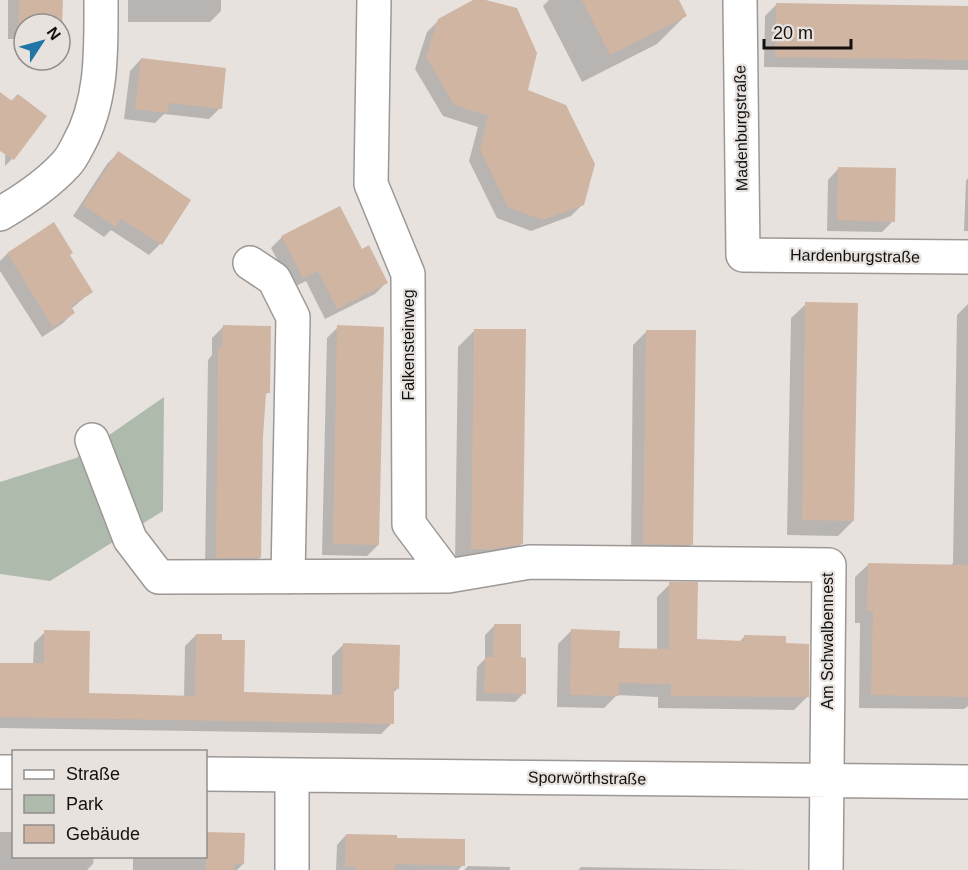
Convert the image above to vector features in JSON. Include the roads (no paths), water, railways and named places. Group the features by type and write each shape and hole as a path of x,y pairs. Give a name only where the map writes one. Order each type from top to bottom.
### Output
{"street":[{"path":"0,214 32,196 68,163 86,131 95,101 101,54 101,0"},
{"name":"Falkensteinweg","path":"374,0 371,184 408,274 409,524 448,576"},
{"name":"Madenburgstraße","path":"740,0 742,255"},
{"name":"Hardenburgstraße","path":"742,255 968,257"},
{"path":"250,263 274,279 293,317 288,577"},
{"path":"92,440 130,539 159,577 448,576"},
{"name":"Am Schwalbennest","path":"448,576 530,562 829,565 826,870"},
{"name":"Sporwörthstraße","path":"207,774 968,782"},
{"path":"292,775 292,870"}]}
